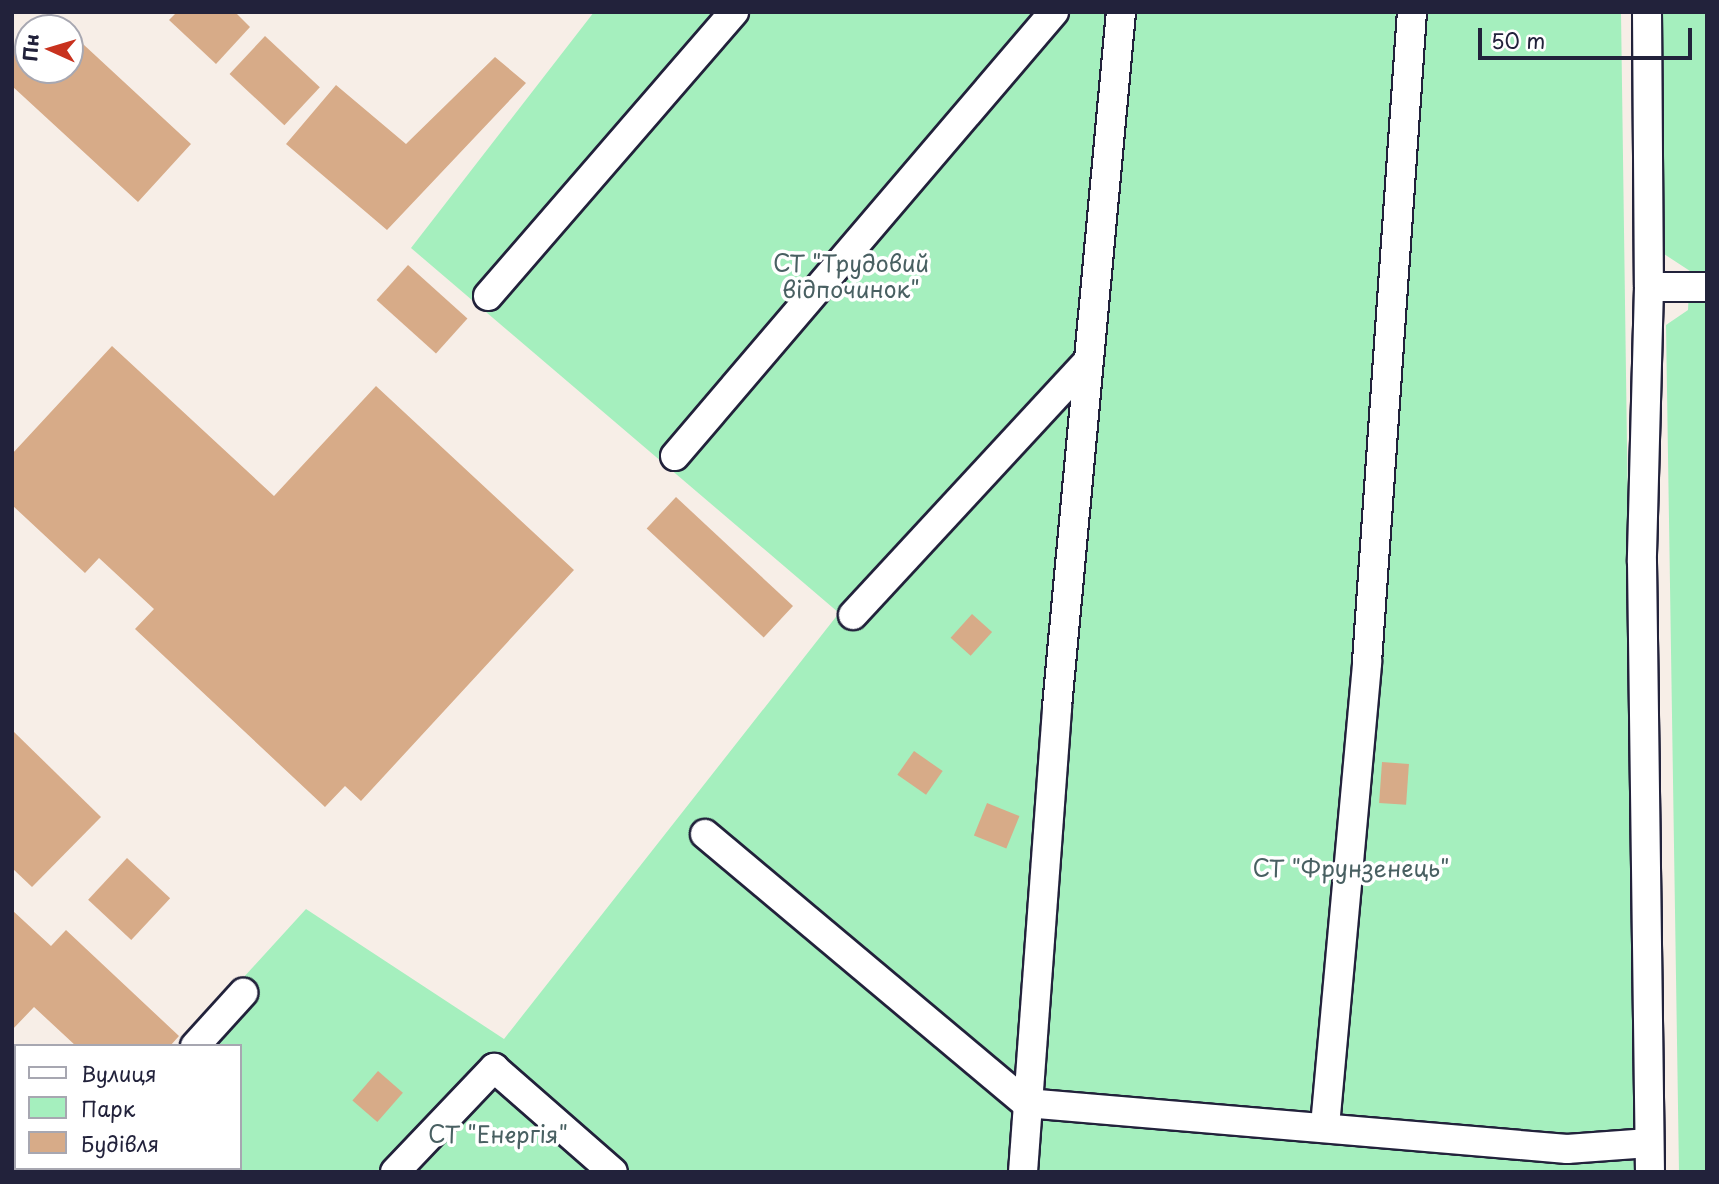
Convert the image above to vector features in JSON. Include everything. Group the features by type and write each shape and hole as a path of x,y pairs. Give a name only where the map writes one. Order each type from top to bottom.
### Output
{"street":[{"path":"488,296 734,12"},
{"path":"675,456 1055,12"},
{"path":"1023,1172 1026,1103 1088,361 1121,12"},
{"path":"1325,1126 1367,662 1412,12"},
{"path":"1647,12 1649,287 1642,562 1650,1172"},
{"path":"1649,287 1707,287"},
{"path":"853,615 1088,361"},
{"path":"705,834 1026,1103 1325,1126 1567,1149 1649,1143"},
{"path":"197,1044 243,993"},
{"path":"395,1172 494,1068 613,1172"}],"green space":[{"path":"594,12 1621,12 1637,1172 65,1172 242,1170 242,1044 183,1044 306,909 504,1039 839,613 411,248"},
{"path":"1660,12 1707,12 1707,1172 1679,1172 1666,325 1688,310 1690,271 1664,254"}],"building":[{"path":"177,12 235,12 250,27 216,64 169,20"},
{"path":"265,36 320,87 284,125 230,74"},
{"path":"84,45 191,144 138,202 12,86 14,50 14,84 84,84"},
{"path":"495,57 526,83 387,230 286,144 336,85 406,144"},
{"path":"408,265 467,319 436,353 377,300"},
{"path":"112,346 274,496 376,386 574,570 361,801 345,786 325,807 135,629 154,609 99,558 85,573 12,505 12,454"},
{"path":"676,497 793,606 764,638 647,528"},
{"path":"972,614 992,632 971,656 951,638"},
{"path":"12,730 101,817 32,887 12,868"},
{"path":"914,751 943,771 926,795 897,775"},
{"path":"1382,762 1409,764 1406,805 1379,803"},
{"path":"987,803 1019,816 1006,849 974,835"},
{"path":"127,858 170,898 131,940 88,900"},
{"path":"12,910 51,946 66,930 179,1036 172,1044 74,1044 34,1007 12,1030"},
{"path":"378,1071 403,1093 377,1122 352,1100"},
{"path":"14,1155 14,1170 34,1170 12,1172"}],"park label":[{"name":"СТ \"Трудовий відпочинок\"","path":"851,276"},
{"name":"СТ \"Фрунзенець\"","path":"1351,868"},
{"name":"СТ \"Енергія\"","path":"498,1134"}]}
